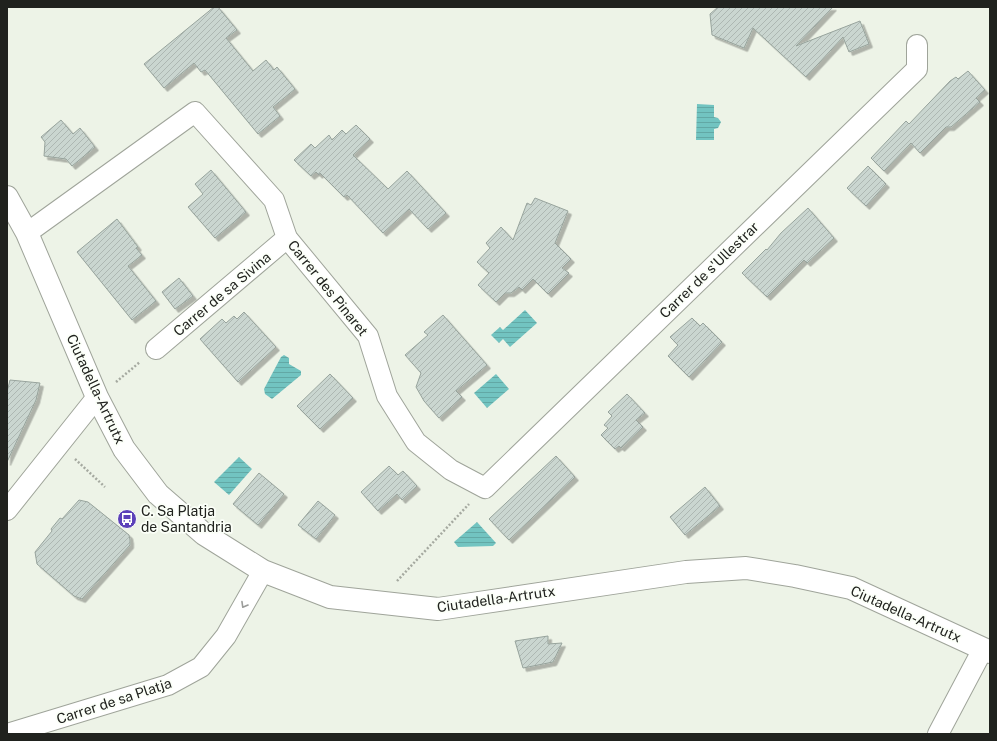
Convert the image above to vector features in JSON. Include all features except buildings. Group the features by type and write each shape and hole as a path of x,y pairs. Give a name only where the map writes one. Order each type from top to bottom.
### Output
{"main road":[{"name":"Ciutadella-Artrutx","path":"7,197 27,233 97,398 124,449 158,494 204,534 263,571 330,597 438,609 686,572 746,568 795,576 851,588 986,651"}],"street":[{"name":"Carrer de s'Ullestrar","path":"485,488 917,69 917,45"},
{"name":"Carrer des Pinaret","path":"27,233 195,112 274,200 287,238 368,336 386,396 416,442 451,470 485,488"},
{"name":"Carrer de sa Sivina","path":"156,349 287,238"},
{"path":"7,510 97,398"},
{"name":"Carrer de sa Platja","path":"7,734 168,686 201,667 226,636 263,571"},
{"path":"938,734 986,651"}],"path":[{"path":"115,383 128,372"},
{"path":"60,444 105,487"},
{"path":"376,602 485,488"}],"water":[{"path":"697,104 714,105 714,117 718,118 721,122 718,128 714,129 714,140 696,140"},
{"path":"525,310 537,323 510,347 503,339 499,343 491,335 500,327 503,330"},
{"path":"284,355 289,358 289,364 301,371 301,375 272,399 265,394 264,389 281,357"},
{"path":"496,374 509,389 487,408 474,393"},
{"path":"239,457 252,469 229,495 214,482"},
{"path":"477,522 496,543 493,546 458,547 454,542"}],"place":[{"name":"C. Sa Platja de Santandria","path":"127,519"}]}
